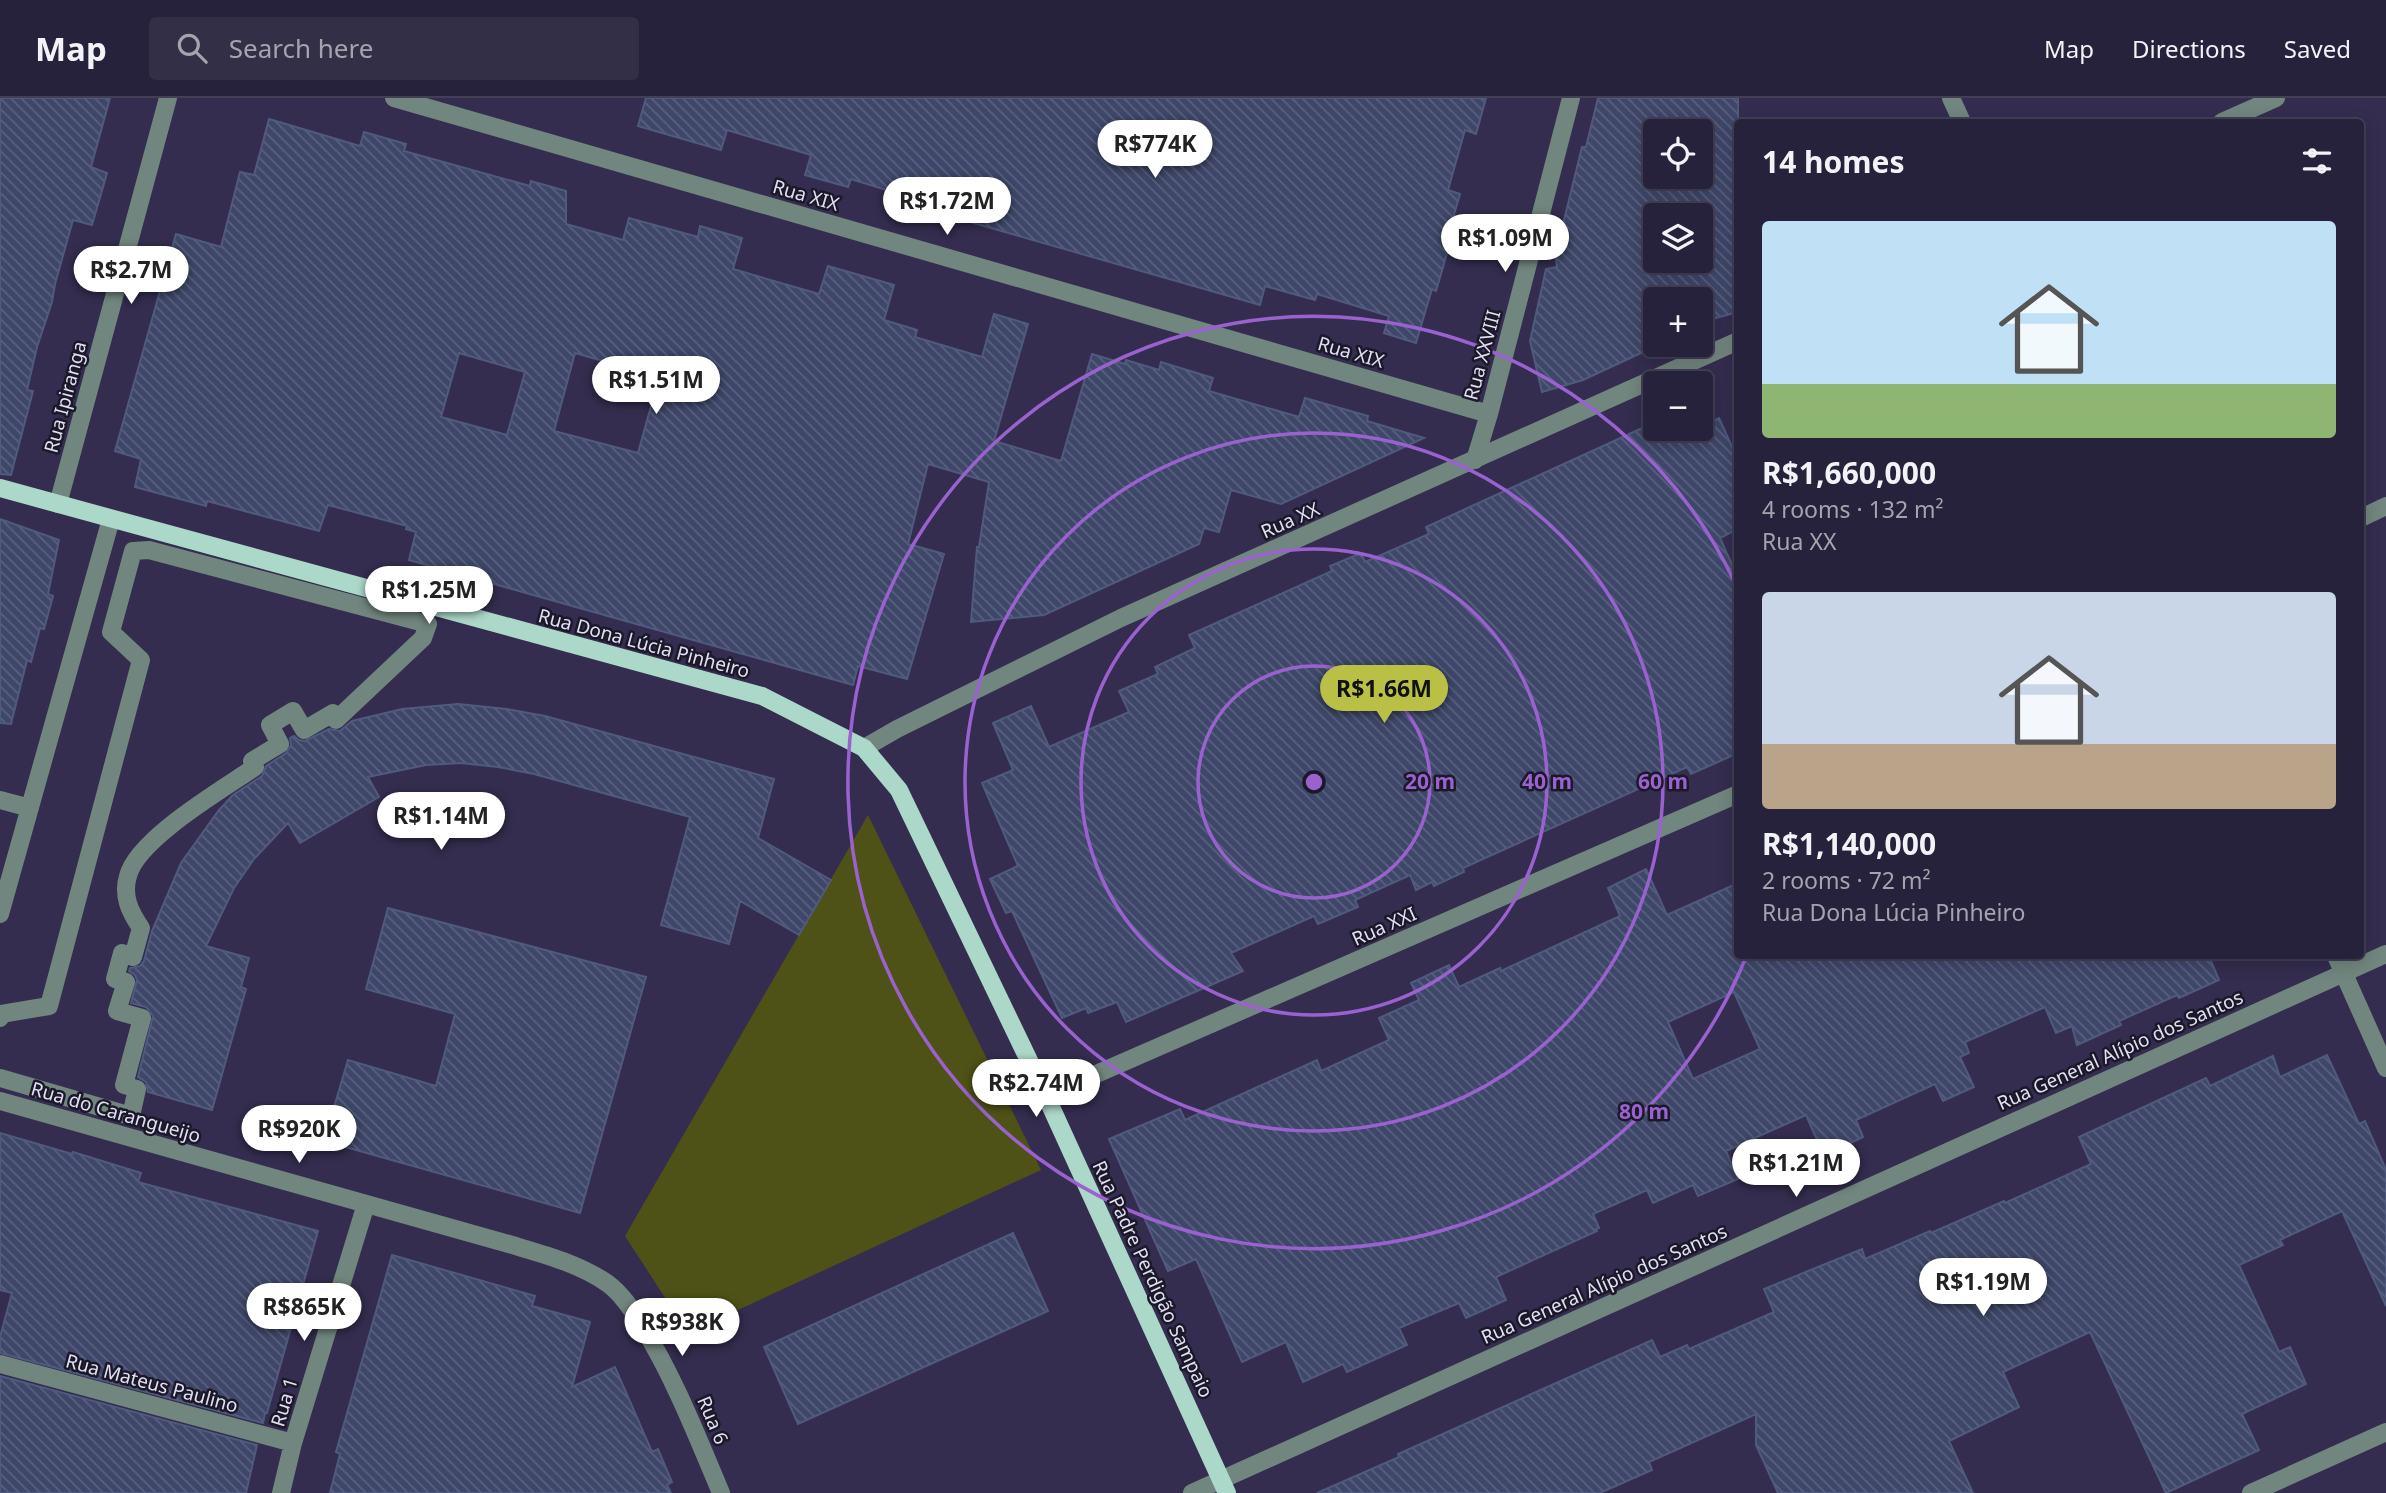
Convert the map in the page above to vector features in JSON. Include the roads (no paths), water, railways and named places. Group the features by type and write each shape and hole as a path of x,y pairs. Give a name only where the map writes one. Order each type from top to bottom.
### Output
{"main road":[{"name":"Rua Dona Lúcia Pinheiro","path":"0,488 762,696 864,748"},
{"name":"Rua Padre Perdigão Sampaio","path":"864,748 899,790 1046,1096 1224,1487"}],"street":[{"name":"Rua Ipiranga","path":"58,505 168,98"},
{"name":"Rua XIX","path":"394,98 1489,414"},
{"name":"Rua XXVIII","path":"1475,460 1571,98"},
{"path":"1951,98 1961,119"},
{"path":"2229,119 2276,98"},
{"name":"Rua XX","path":"864,748 1121,618 1734,343"},
{"path":"2364,516 2386,506"},
{"path":"0,914 111,519"},
{"path":"0,1018 1,1014 49,1006 141,660 111,632 134,551 149,550 428,624 423,638 336,720 333,713 304,730 293,711 270,725 280,744 252,761 255,766 159,835 139,855 128,876 126,900 141,928 133,957 122,953 115,979 126,982 117,1011 142,1018 124,1085 137,1089 131,1116 0,1078"},
{"name":"Rua XXI","path":"1046,1096 1734,796"},
{"path":"0,800 30,808"},
{"name":"Rua General Alípio dos Santos","path":"1192,1493 1224,1487 2386,954"},
{"path":"2337,959 2386,1068"},
{"name":"Rua do Carangueijo","path":"0,1101 551,1256 584,1270"},
{"name":"Rua 1","path":"281,1493 293,1443 366,1204"},
{"name":"Rua 6","path":"584,1270 609,1284 628,1304 652,1342 678,1392 721,1493"},
{"name":"Rua Mateus Paulino","path":"0,1364 293,1443"},
{"path":"2251,1493 2386,1432"}]}
